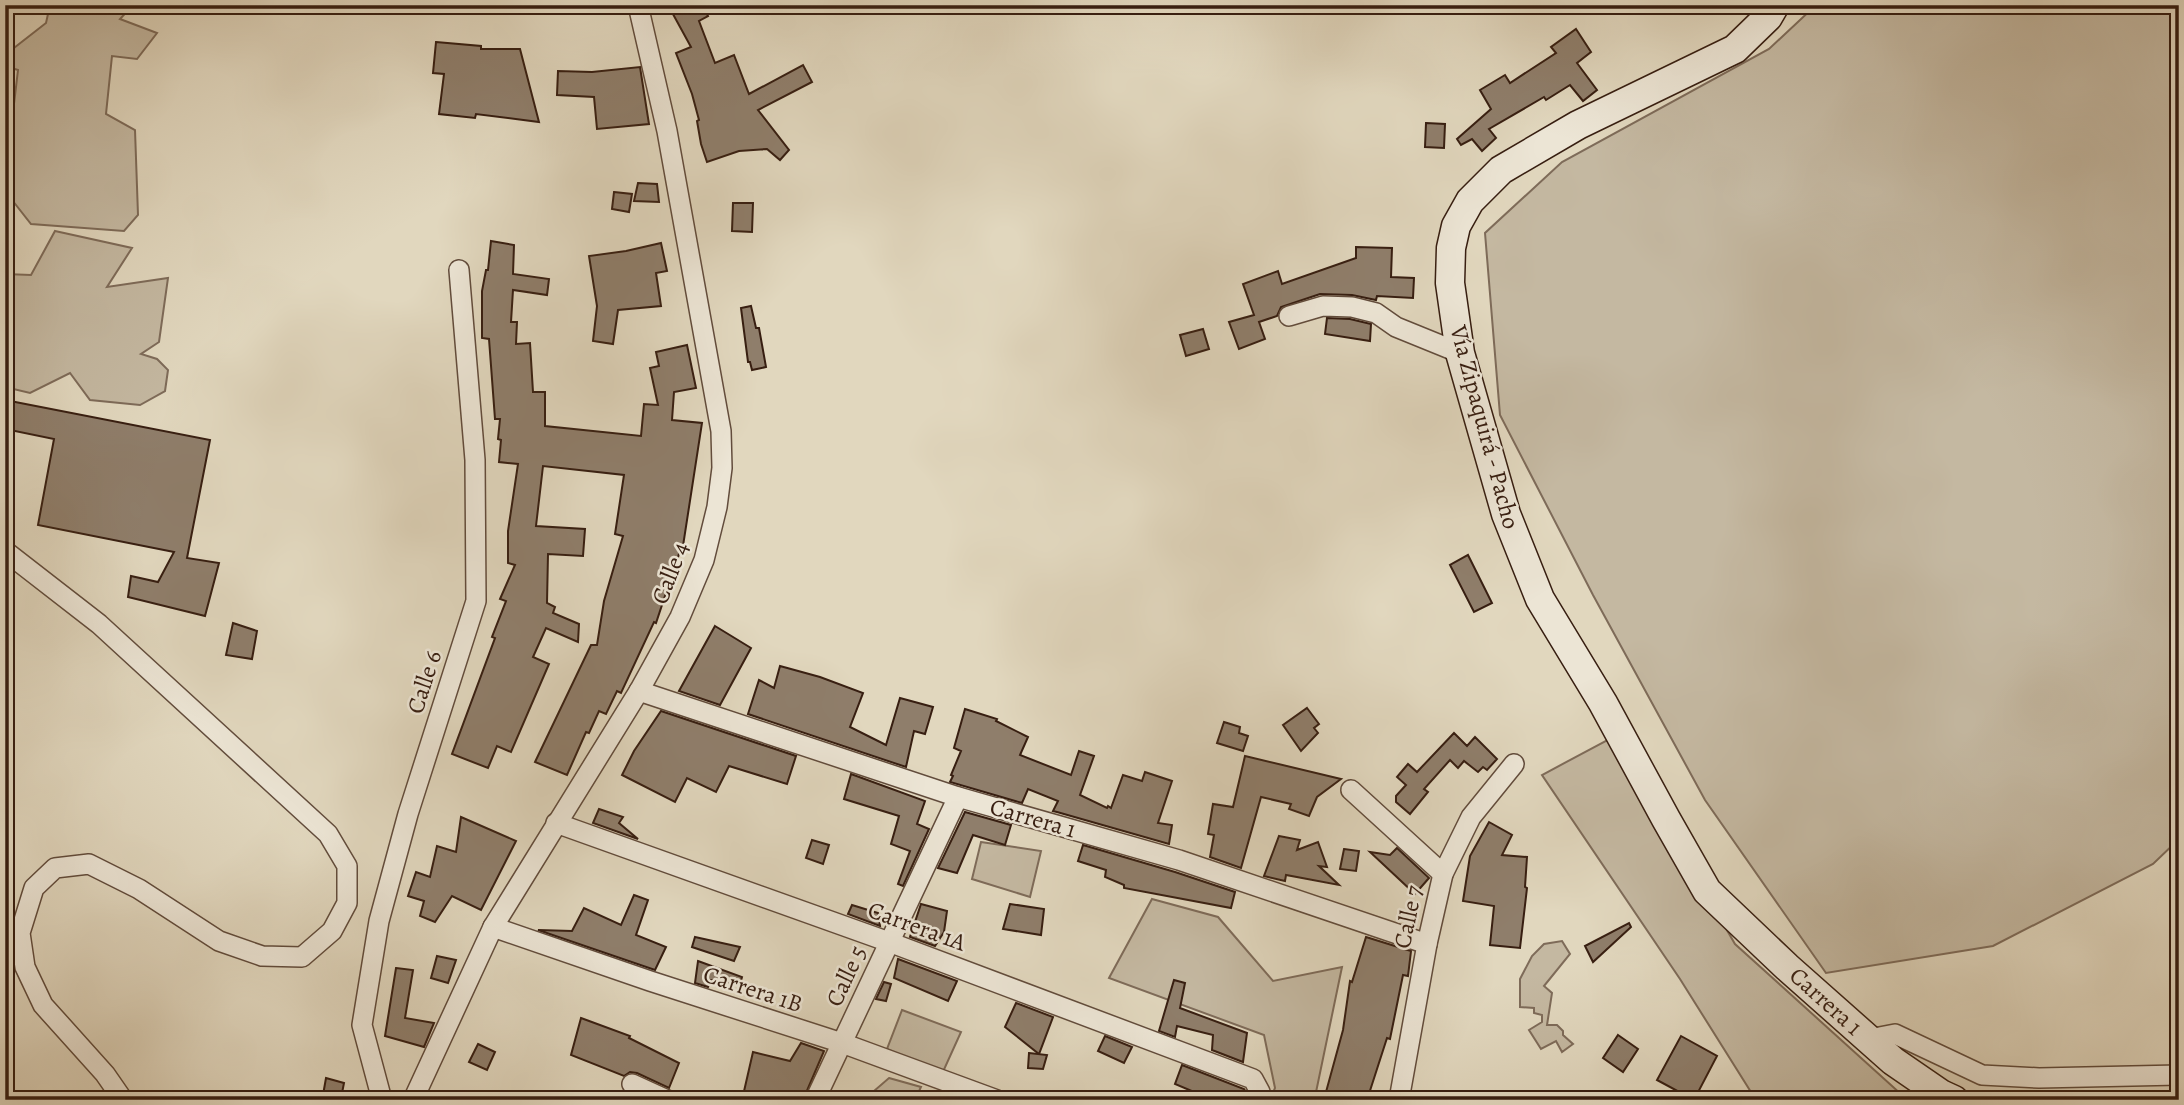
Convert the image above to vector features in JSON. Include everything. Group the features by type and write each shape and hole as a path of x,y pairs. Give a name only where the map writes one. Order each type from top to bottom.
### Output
{"main road":[{"name":"Vía Zipaquirá - Pacho","path":"1707,891 1603,703 1540,598 1506,514 1460,353 1450,283 1451,248 1457,226 1470,201 1501,170 1578,125 1735,49 1768,17 1775,5"},
{"name":"Carrera 1","path":"1707,891 1787,967 1893,1060 1941,1094 1954,1100"}],"street":[{"name":"Calle 4","path":"413,1100 494,927 556,822 639,691 680,617 704,560 717,507 722,468 721,431 667,131 638,5"},
{"name":"Calle 6","path":"382,1100 362,1025 379,921 408,814 476,601 475,460 459,270"},
{"path":"1289,316 1323,306 1352,307 1376,313 1396,327 1460,353"},
{"path":"5,551 99,624 328,834 347,866 346,903 332,931 302,957 262,956 219,941 139,889 89,864 55,868 34,888 20,933 25,967 43,1005 105,1074 122,1100"},
{"name":"Carrera 1","path":"639,691 958,797 1178,860 1427,944"},
{"name":"Calle 7","path":"1399,1100 1427,944 1443,874 1471,817 1514,764"},
{"path":"1351,790 1443,874"},
{"name":"Calle 5","path":"815,1100 958,797"},
{"name":"Carrera 1A","path":"556,822 889,942 1253,1079 1257,1092"},
{"name":"Carrera 1B","path":"494,927 842,1043 997,1100"},
{"path":"1869,1039 1895,1034 1982,1074 2039,1079 2179,1075"},
{"path":"632,1084 667,1100"}],"shaded area":[{"path":"50,5 133,5 120,19 157,33 137,59 112,56 106,114 135,130 138,215 124,231 31,224 5,191 5,157 18,70 5,66 5,55 46,23"},
{"path":"1816,5 2179,5 2179,839 2153,864 1993,946 1826,973 1705,800 1593,595 1500,415 1485,233 1562,162 1769,49"},
{"path":"55,231 132,248 107,287 168,278 159,342 141,354 157,359 168,370 165,391 140,405 90,400 70,373 30,393 5,387 5,274 31,275"},
{"path":"1615,736 1735,944 1902,1095 1900,1100 1756,1100 1680,979 1542,775"},
{"path":"981,842 1041,851 1030,897 972,879"},
{"path":"1152,899 1218,917 1273,981 1342,967 1315,1097 1320,1100 1270,1100 1275,1088 1264,1035 1109,978"},
{"path":"1562,941 1570,954 1544,986 1552,993 1547,1025 1557,1025 1573,1044 1562,1052 1556,1041 1541,1049 1529,1030 1542,1022 1542,1015 1534,1013 1534,1008 1520,1007 1520,979 1532,956 1544,944"},
{"path":"902,1010 961,1032 942,1074 887,1049"},
{"path":"889,1078 921,1087 915,1100 872,1100 874,1091"}],"building":[{"path":"668,5 702,5 708,16 699,21 715,63 734,55 749,94 803,65 812,82 758,110 789,150 780,160 767,149 739,151 707,162 692,94 676,53 691,47"},
{"path":"1576,29 1591,52 1577,63 1597,90 1583,101 1570,85 1489,129 1496,138 1482,151 1472,139 1461,145 1457,139 1491,109 1480,90 1505,75 1510,83 1556,53 1551,47"},
{"path":"436,42 481,46 481,49 520,49 539,122 476,114 475,118 439,114 444,74 433,73"},
{"path":"640,67 649,124 597,129 594,97 557,95 558,71 592,72"},
{"path":"1426,123 1445,124 1444,148 1425,147"},
{"path":"638,183 657,184 659,202 634,201"},
{"path":"614,192 632,194 629,212 612,209"},
{"path":"733,203 753,203 752,232 732,231"},
{"path":"491,241 514,245 513,274 549,279 547,295 513,290 511,322 517,322 516,344 530,343 533,392 545,392 545,426 641,436 644,404 658,405 650,368 659,366 656,352 687,345 696,388 674,392 672,420 702,423 683,546 670,588 668,587 656,623 654,622 621,693 617,691 606,714 599,711 589,733 586,732 567,775 535,762 591,645 597,645 604,601 623,536 615,534 624,475 543,466 536,526 585,529 583,556 548,554 547,603 555,607 553,613 579,624 578,642 546,628 533,657 549,664 511,752 497,746 488,768 452,754 495,638 492,637 506,601 500,599 515,565 508,563 508,531 518,464 499,462 500,419 495,419 489,339 482,338 482,291 488,270"},
{"path":"661,243 667,271 656,273 661,306 618,310 613,344 593,341 597,306 589,256"},
{"path":"1356,247 1392,248 1391,277 1414,278 1413,298 1377,296 1376,300 1352,295 1320,294 1281,307 1277,316 1259,322 1265,339 1239,349 1229,322 1254,315 1243,284 1278,271 1282,284 1356,258"},
{"path":"751,306 756,328 759,328 766,367 752,370 748,362 741,308"},
{"path":"1327,318 1350,319 1371,324 1370,341 1325,334"},
{"path":"1203,329 1209,349 1186,356 1180,335"},
{"path":"5,400 210,440 187,558 219,563 205,616 128,597 131,576 158,582 174,552 38,525 54,439 5,429"},
{"path":"1468,555 1492,603 1474,612 1450,565"},
{"path":"233,623 257,631 252,659 226,655"},
{"path":"715,626 751,648 720,705 679,691"},
{"path":"780,666 863,693 850,727 886,745 900,698 933,707 925,734 914,731 906,767 748,714 759,680 774,688"},
{"path":"1307,708 1319,724 1314,728 1318,733 1301,751 1283,725"},
{"path":"965,709 997,719 996,721 1028,737 1020,755 1071,775 1079,751 1094,756 1080,795 1107,808 1111,808 1123,775 1142,781 1145,772 1172,781 1158,823 1172,825 1169,844 1053,811 1058,801 1028,789 1022,803 950,782 961,751 954,748"},
{"path":"661,711 796,756 787,784 729,766 716,792 687,778 675,802 622,775 634,751"},
{"path":"1224,722 1240,727 1239,733 1248,736 1243,751 1217,743"},
{"path":"1454,733 1467,746 1475,737 1497,759 1487,770 1483,767 1478,772 1464,761 1458,768 1450,760 1424,789 1428,792 1410,814 1396,802 1396,796 1406,785 1397,777 1408,764 1417,772"},
{"path":"1245,756 1341,779 1317,797 1309,816 1289,809 1291,804 1261,797 1241,868 1210,857 1214,835 1208,834 1213,804 1233,807"},
{"path":"851,774 925,801 917,824 929,829 903,886 898,884 910,851 891,844 899,816 844,799"},
{"path":"599,809 623,817 619,823 638,839 593,823"},
{"path":"965,812 1011,825 1005,845 973,835 957,873 938,868"},
{"path":"461,817 516,841 481,910 452,896 435,922 420,916 424,901 408,896 416,872 430,877 437,846 456,852"},
{"path":"1489,822 1512,835 1502,855 1527,857 1527,888 1520,948 1490,945 1494,906 1463,901 1470,856"},
{"path":"1279,836 1300,840 1297,850 1318,842 1327,867 1319,866 1339,885 1286,875 1285,881 1264,876"},
{"path":"812,840 829,845 823,864 806,858"},
{"path":"1083,845 1235,892 1231,908 1124,888 1124,885 1105,877 1106,870 1078,861"},
{"path":"1397,848 1429,878 1415,894 1370,852 1390,855"},
{"path":"1344,849 1359,851 1356,871 1340,869"},
{"path":"634,895 648,900 636,935 666,947 655,970 538,930 572,931 584,908 621,925"},
{"path":"921,904 947,911 944,932 935,946 910,937"},
{"path":"1010,904 1044,909 1041,935 1003,929"},
{"path":"852,905 878,913 880,926 848,914"},
{"path":"1629,923 1631,927 1593,962 1585,946"},
{"path":"695,937 740,947 734,961 692,947"},
{"path":"1366,937 1411,951 1408,976 1403,975 1390,1039 1387,1038 1367,1100 1339,1100 1326,1092 1343,1030 1350,981 1352,982"},
{"path":"437,956 456,960 448,983 431,978"},
{"path":"898,959 957,981 948,1001 894,978"},
{"path":"698,961 742,977 740,984 711,980 708,987 695,983"},
{"path":"396,968 413,970 405,1018 434,1023 424,1047 385,1036"},
{"path":"1174,980 1185,983 1180,1008 1247,1033 1243,1062 1212,1050 1213,1035 1177,1026 1175,1037 1159,1031"},
{"path":"884,982 891,984 886,1001 876,999"},
{"path":"1016,1003 1053,1017 1039,1054 1005,1027"},
{"path":"581,1018 630,1036 629,1038 679,1063 669,1088 637,1073 630,1072 624,1076 571,1055"},
{"path":"1618,1035 1638,1049 1623,1072 1603,1058"},
{"path":"1105,1036 1132,1047 1124,1063 1098,1051"},
{"path":"1681,1036 1717,1056 1694,1100 1657,1080"},
{"path":"801,1043 824,1051 803,1100 742,1100 753,1052 790,1061"},
{"path":"478,1044 495,1052 487,1070 469,1062"},
{"path":"1029,1053 1047,1055 1043,1069 1028,1068"},
{"path":"1182,1065 1244,1089 1244,1100 1213,1100 1175,1084"},
{"path":"326,1078 344,1083 341,1098 323,1095"}]}
